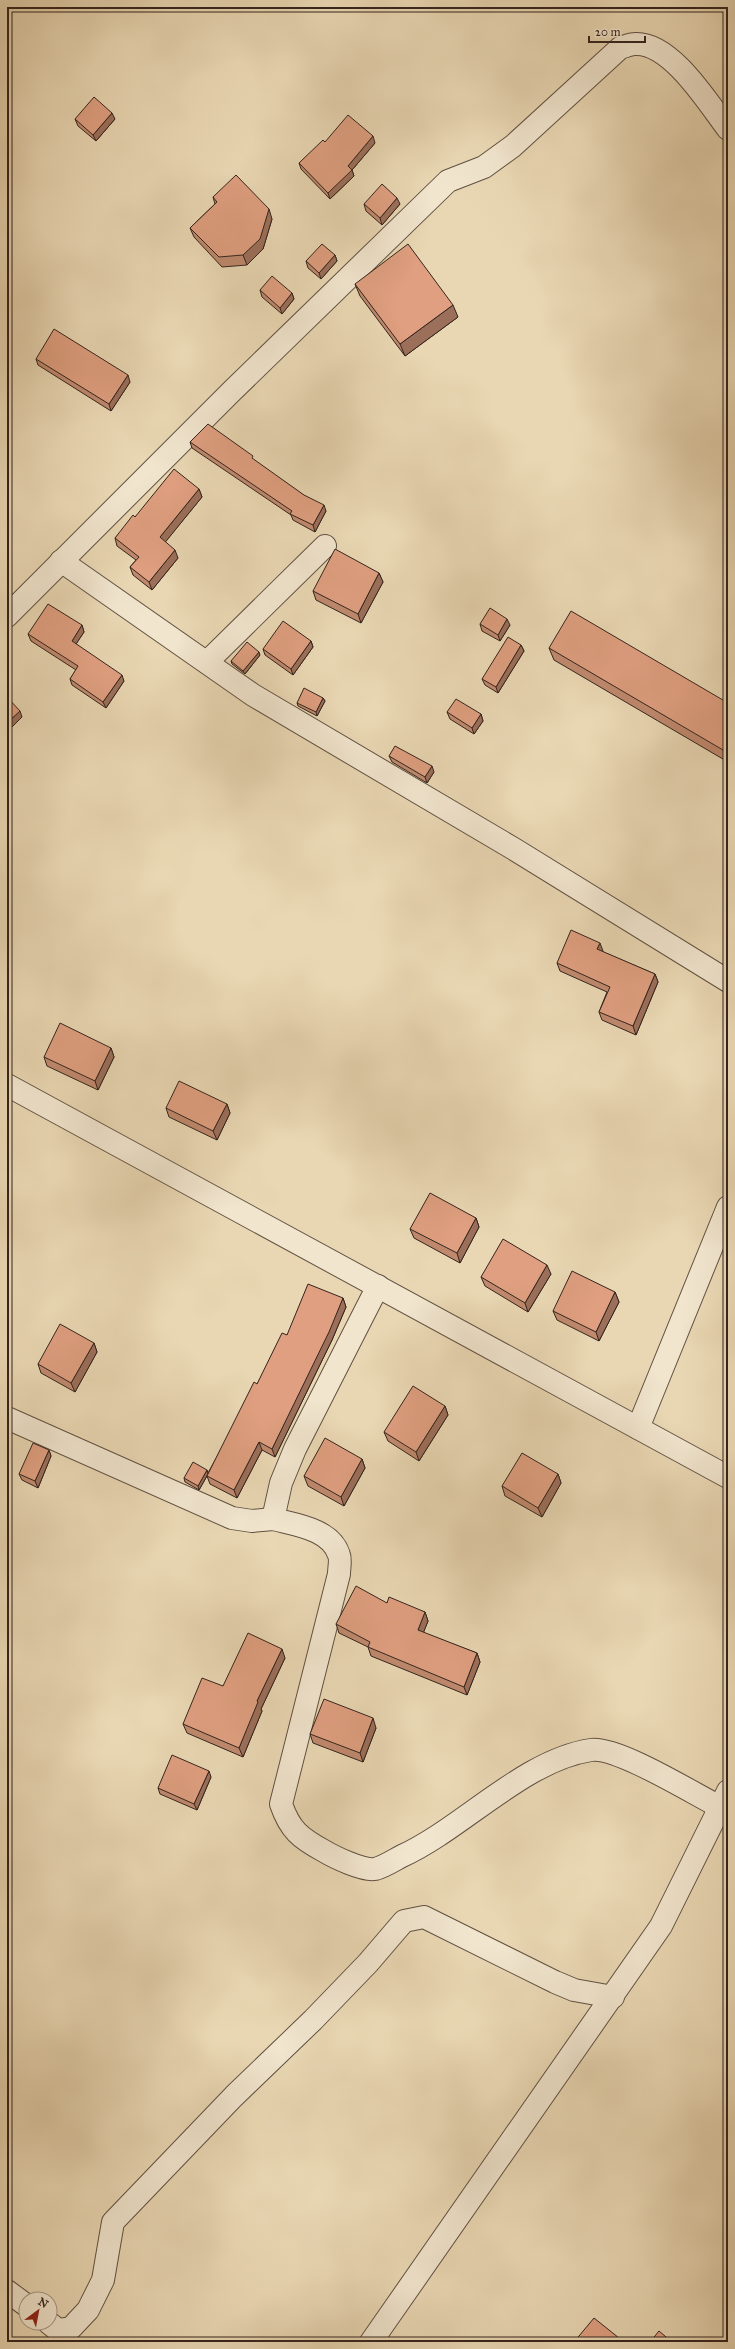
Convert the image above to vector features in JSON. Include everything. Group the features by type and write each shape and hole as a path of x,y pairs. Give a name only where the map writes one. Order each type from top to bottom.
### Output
{"street":[{"path":"7,616 61,561 448,181 484,167 513,146 620,48 635,44 653,48 677,63 728,129"},
{"path":"207,662 325,546"},
{"path":"61,561 260,699 521,853 728,981"},
{"path":"7,1085 728,1477"},
{"path":"638,1428 728,1208"},
{"path":"273,1519 281,1483 295,1449 378,1286"},
{"path":"7,1418 232,1518 252,1521 273,1519 307,1528 330,1539 340,1556 339,1574 318,1663 280,1804 288,1822 302,1839 343,1862 374,1870 413,1851 451,1828 517,1782 542,1768 571,1755 592,1750 615,1753 724,1799 661,1926 613,1997 371,2342"},
{"path":"58,2330 71,2328 88,2310 103,2280 113,2222 234,2096 319,2014 368,1963 404,1921 424,1917 555,1982 574,1990 613,1997"},
{"path":"7,2290 18,2299"}],"building":[{"path":"94,97 112,113 93,135 75,119"},
{"path":"348,115 373,136 348,166 352,170 328,193 299,163 323,140 325,142"},
{"path":"236,175 269,209 260,239 243,255 219,257 190,228 217,202 213,197"},
{"path":"382,184 397,198 380,218 364,204"},
{"path":"322,244 335,255 319,273 306,261"},
{"path":"408,244 453,305 400,344 355,284"},
{"path":"272,276 292,293 280,308 260,290"},
{"path":"54,329 128,375 109,404 36,359"},
{"path":"208,424 304,495 324,505 313,525 290,514 292,511 190,442"},
{"path":"174,469 199,489 160,537 175,550 149,582 130,567 139,557 115,538 133,515 135,517"},
{"path":"335,549 379,573 358,614 313,591"},
{"path":"48,604 82,625 72,641 122,675 103,702 70,679 78,666 28,634"},
{"path":"490,608 507,619 498,635 480,624"},
{"path":"571,611 728,703 728,742 723,750 549,648"},
{"path":"283,621 311,641 291,669 263,649"},
{"path":"508,637 521,645 496,687 482,679"},
{"path":"247,642 259,652 243,671 231,661"},
{"path":"304,688 323,698 316,712 297,703"},
{"path":"7,697 20,711 7,723"},
{"path":"456,699 481,714 472,728 447,712"},
{"path":"395,746 432,766 425,777 389,756"},
{"path":"571,930 600,943 597,949 655,974 633,1026 599,1012 610,987 557,963"},
{"path":"60,1023 111,1048 95,1081 44,1057"},
{"path":"179,1081 227,1104 213,1131 166,1108"},
{"path":"430,1193 476,1218 457,1253 410,1229"},
{"path":"503,1239 547,1265 525,1303 481,1277"},
{"path":"572,1271 615,1292 596,1332 553,1311"},
{"path":"308,1284 343,1298 329,1332 272,1449 259,1442 234,1490 207,1476 254,1382 257,1384 282,1333 287,1335"},
{"path":"60,1324 94,1343 71,1383 38,1364"},
{"path":"413,1386 445,1406 416,1452 384,1432"},
{"path":"325,1438 362,1459 341,1497 304,1476"},
{"path":"33,1443 49,1450 35,1481 19,1474"},
{"path":"522,1453 558,1474 538,1508 502,1486"},
{"path":"193,1462 207,1470 198,1486 184,1478"},
{"path":"356,1586 387,1603 389,1597 425,1612 418,1630 477,1653 464,1687 368,1647 370,1642 336,1624"},
{"path":"248,1633 282,1649 257,1701 258,1702 239,1748 183,1724 202,1678 223,1686"},
{"path":"324,1699 373,1718 360,1753 310,1734"},
{"path":"172,1755 209,1771 194,1804 158,1788"},
{"path":"594,2318 624,2342 574,2342"},
{"path":"659,2331 672,2342 650,2342"}]}
